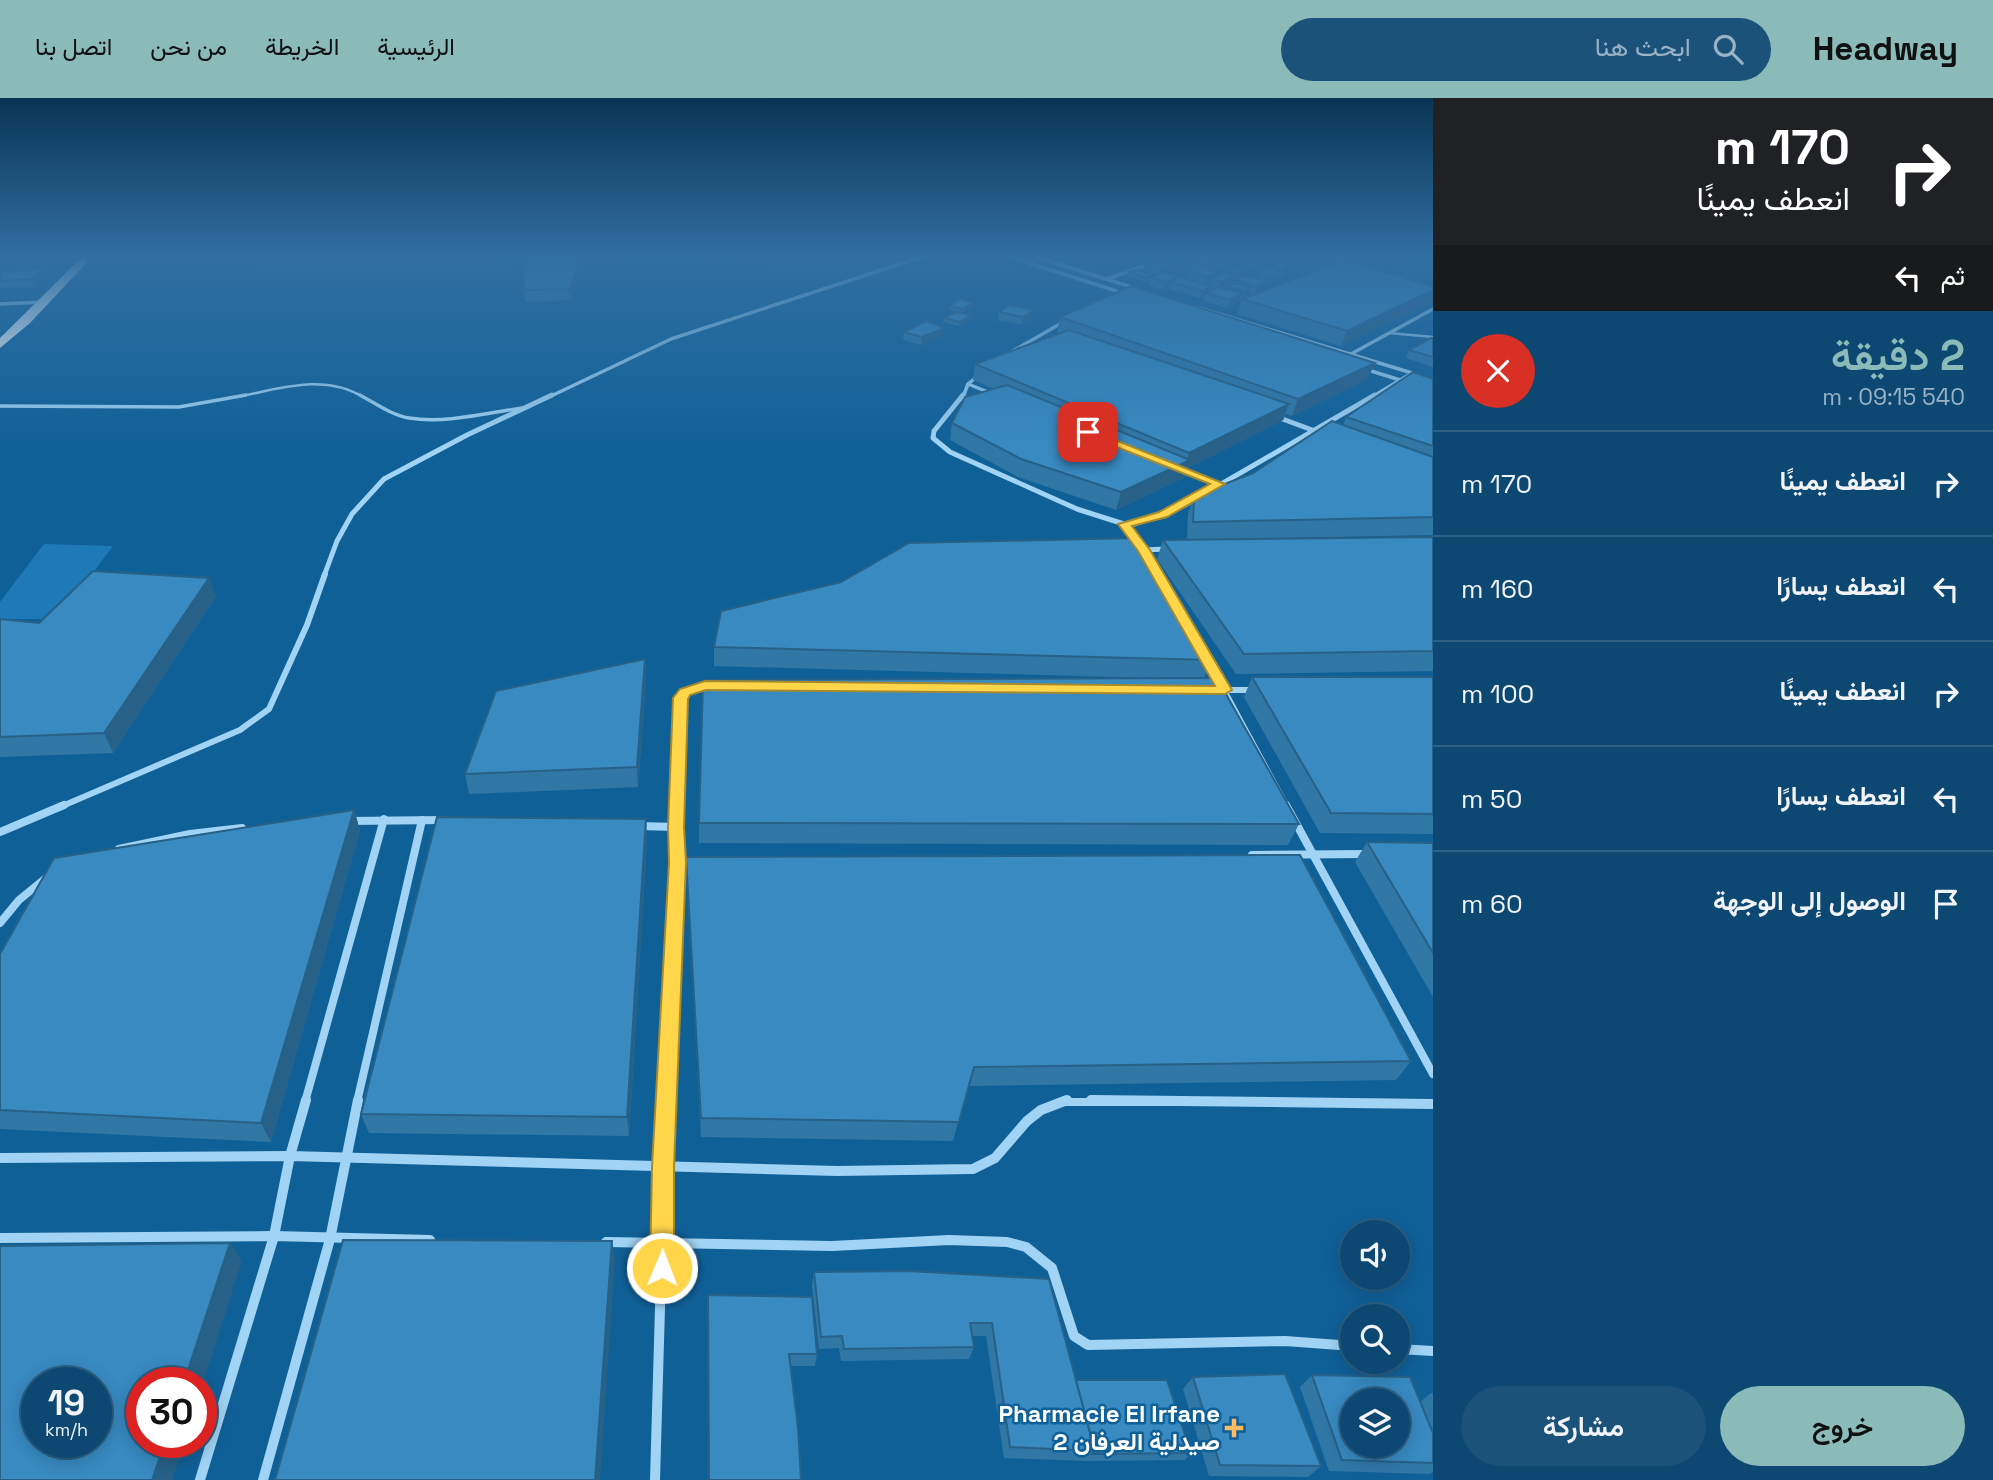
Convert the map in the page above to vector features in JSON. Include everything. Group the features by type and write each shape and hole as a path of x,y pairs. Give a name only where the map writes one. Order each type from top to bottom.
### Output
{"highway":[{"path":"0,344 25,320"}],"street":[{"path":"0,832 240,730 269,709 286,679 337,541 352,514 384,479 416,460 671,339 727,320"},
{"path":"1001,359 1043,332 1068,320"},
{"path":"1242,320 1423,376"},
{"path":"1351,354 1412,320"},
{"path":"1043,332 1056,337"},
{"path":"1361,368 1411,384"},
{"path":"983,372 968,384 962,398 934,431 933,438 940,445 979,466 1077,509 1124,524 1163,514 1412,373"},
{"path":"968,384 1006,399"},
{"path":"1274,416 1325,434"},
{"path":"1171,465 1219,484"},
{"path":"1124,524 1150,561"},
{"path":"1143,550 1171,549"},
{"path":"1205,655 1433,1074"},
{"path":"655,1480 663,1167 678,862 676,827 681,698 685,692 694,688 722,686"},
{"path":"1211,690 1267,690"},
{"path":"200,1480 274,1236 290,1156 384,819"},
{"path":"263,1480 330,1239 345,1157 422,820"},
{"path":"344,821 449,821"},
{"path":"622,825 676,827"},
{"path":"105,854 130,845 251,827"},
{"path":"1246,855 1380,854"},
{"path":"678,862 691,862"},
{"path":"0,923 19,900 57,873"},
{"path":"0,1158 290,1156 837,1171 973,1170 995,1158 1027,1121 1041,1110 1068,1100 1433,1104"},
{"path":"0,1238 274,1236 440,1240"},
{"path":"590,1242 663,1241 832,1246 949,1240 1007,1242 1026,1247 1052,1268 1074,1336 1088,1345 1285,1341 1340,1345"},
{"path":"1410,1350 1433,1351"}],"lane":[{"path":"1389,333 1433,337"},
{"path":"0,406 178,407 300,385 326,383 350,389 386,410 408,418 452,418 523,408"}],"shaded area":[{"path":"44,544 113,546 58,619 0,619 0,602"}],"building":[{"path":"1070,320 1240,320 1375,363 1298,399"},
{"path":"1313,320 1369,320 1347,331"},
{"path":"926,321 944,328 922,337 904,332"},
{"path":"1069,330 1289,404 1189,453 975,364"},
{"path":"1431,338 1433,357 1409,350"},
{"path":"1413,372 1433,379 1433,446 1346,417"},
{"path":"1007,385 1190,460 1121,492 1021,459 952,423 965,397"},
{"path":"1332,421 1433,457 1433,517 1193,522 1194,496 1253,473"},
{"path":"1433,537 1433,651 1244,654 1163,540"},
{"path":"1138,538 1211,660 714,647 721,611 841,582 909,543"},
{"path":"93,571 209,578 104,733 0,737 0,619 39,623"},
{"path":"645,659 637,767 465,774 496,691"},
{"path":"1252,677 1433,677 1433,814 1331,813"},
{"path":"1217,678 1299,824 699,823 703,680"},
{"path":"354,810 261,1123 0,1110 0,954 54,858"},
{"path":"437,817 646,819 627,1117 361,1114"},
{"path":"1367,842 1433,843 1433,953"},
{"path":"1300,855 1411,1061 974,1067 959,1122 701,1118 686,857"},
{"path":"343,1240 612,1241 595,1480 275,1480"},
{"path":"230,1243 189,1367 126,1367 126,1458 160,1458 152,1480 0,1480 0,1246"},
{"path":"909,1271 1049,1279 1095,1451 1010,1447 992,1323 970,1323 974,1347 844,1349 842,1336 821,1337 814,1272"},
{"path":"708,1295 812,1297 817,1354 789,1354 801,1480 709,1480"},
{"path":"1285,1374 1321,1466 1220,1465 1193,1377"},
{"path":"1312,1375 1410,1377 1433,1433 1433,1463 1342,1460 1341,1458 1410,1458 1410,1388 1340,1388 1340,1454"},
{"path":"1076,1380 1167,1380 1191,1453 1092,1454 1095,1451"}],"place":[{"name":"Pharmacie El Irfane صيدلية العرفان 2","path":"1234,1428"}],"route":[{"path":"662,1268 663,1167 678,862 676,827 681,698 685,692 705,685 1225,690 1143,550 1124,524 1143,522 1185,505 1219,484 1088,432"}]}
